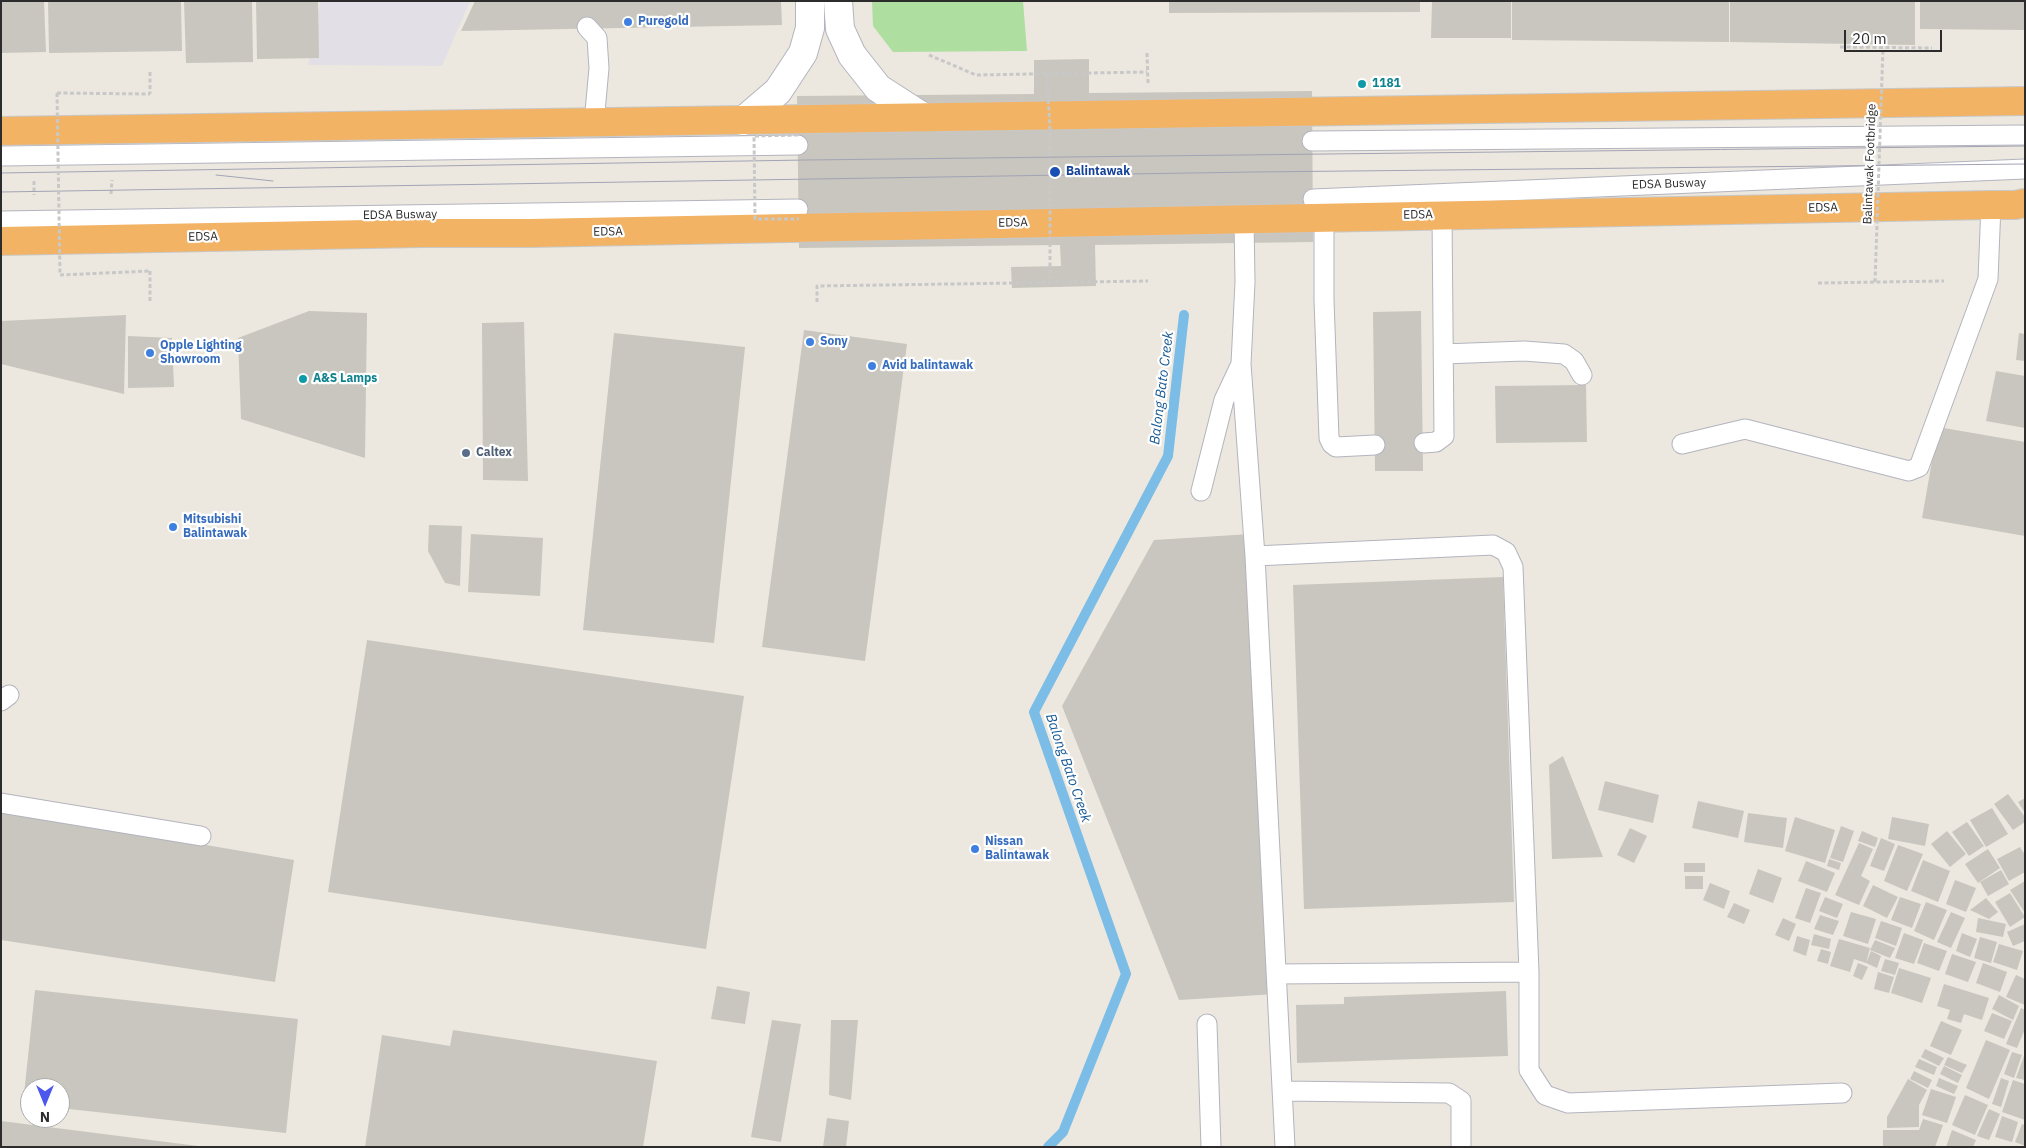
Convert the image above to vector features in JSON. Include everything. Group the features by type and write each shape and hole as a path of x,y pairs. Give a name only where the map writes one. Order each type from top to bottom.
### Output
{"highway":[{"path":"1,131 2025,101"},
{"name":"EDSA","path":"1,241 422,233 540,233 1244,219 1318,208 1442,215 2015,205 2025,203"}],"street":[{"path":"743,121 778,90 804,54 810,28 810,1"},
{"path":"838,1 840,29 852,54 878,88 923,117"}],"lane":[{"path":"587,27 596,38 599,68 594,123"},
{"path":"1312,141 2025,135"},
{"path":"1,156 798,140"},
{"name":"EDSA Busway","path":"1318,208 2025,169"},
{"path":"1682,444 1745,429 1909,471 1919,467 1986,288 1988,280 1991,205"},
{"path":"1318,208 1324,300 1329,438 1336,447 1375,445"},
{"name":"EDSA Busway","path":"1,222 798,214"},
{"path":"1424,443 1436,442 1444,436 1442,215"},
{"path":"1244,219 1245,282 1241,364 1255,556 1285,1147"},
{"path":"1443,354 1524,351 1564,354 1574,360 1582,375"},
{"path":"1201,491 1224,400 1241,364"},
{"path":"1255,556 1493,545 1506,552 1512,567 1529,972 1529,1070 1546,1095 1568,1103 1842,1093"},
{"path":"1,803 202,836"},
{"path":"1276,974 1529,972"},
{"path":"1207,1024 1211,1147"},
{"path":"1282,1091 1449,1093 1461,1101 1461,1147"}],"path":[{"path":"1840,47 1932,48"},
{"name":"Balintawak Footbridge","path":"1875,282 1883,48"},
{"path":"929,55 976,76 1147,72"},
{"path":"1047,74 1050,131 1050,282"},
{"path":"150,94 57,93 60,275 150,271"},
{"path":"798,140 754,136 755,219 798,214"},
{"path":"34,156 34,221"},
{"path":"817,302 817,286 903,286 1148,280"},
{"path":"1818,283 1944,280"}],"shaded area":[{"path":"320,1 470,1 442,66 308,65"}],"green space":[{"path":"872,1 1023,1 1027,51 893,52 873,26"}],"building":[{"path":"1,1 44,1 46,52 1,53"},
{"path":"48,1 181,1 182,51 49,53"},
{"path":"184,1 252,1 253,62 186,63"},
{"path":"256,1 318,1 319,58 257,59"},
{"path":"475,1 781,1 782,25 461,31"},
{"path":"1169,1 1420,1 1420,12 1169,13"},
{"path":"1432,1 1511,1 1511,38 1431,38"},
{"path":"1512,1 1729,1 1729,42 1512,40"},
{"path":"1730,1 1915,1 1915,45 1730,42"},
{"path":"1920,1 2025,1 2025,30 1920,29"},
{"name":"Balintawak","path":"1089,59 1089,93 1312,91 1313,242 1095,245 1096,286 1012,288 1011,267 1061,266 1060,245 799,248 797,96 1034,94 1034,60"},
{"name":"A&S Lamps","path":"309,311 367,313 365,458 241,419 238,338"},
{"path":"1421,311 1423,471 1375,471 1373,312"},
{"path":"126,315 124,394 1,364 1,321"},
{"path":"524,322 528,481 483,480 482,323"},
{"path":"804,330 907,344 865,661 762,647"},
{"path":"614,333 745,347 714,643 583,630"},
{"path":"2019,333 2025,334 2025,361 2016,360"},
{"path":"128,336 172,338 174,387 128,388"},
{"path":"1996,371 2025,376 2025,428 1986,421"},
{"path":"1586,385 1587,442 1496,443 1495,386"},
{"path":"1938,427 2025,442 2025,536 1922,518"},
{"path":"429,525 462,526 460,586 445,583 428,551"},
{"path":"471,534 543,538 540,596 468,592"},
{"path":"1251,534 1276,994 1179,1000 1062,706 1154,540"},
{"path":"1503,577 1514,902 1304,909 1293,585"},
{"path":"367,640 744,696 706,949 328,892"},
{"path":"1563,756 1603,857 1552,859 1549,765"},
{"path":"1605,781 1659,795 1653,823 1598,810"},
{"path":"2008,794 2025,817 2025,822 2013,830 1994,804"},
{"path":"2025,798 2025,813 2018,802"},
{"path":"1698,801 1744,811 1738,838 1692,828"},
{"path":"1992,808 2008,834 1986,847 1970,820"},
{"path":"1,810 294,860 275,982 1,940"},
{"path":"1748,813 1787,818 1783,848 1744,842"},
{"path":"1795,817 1835,830 1825,863 1785,851"},
{"path":"1892,817 1929,824 1925,846 1888,839"},
{"path":"1967,822 1984,846 1969,856 1952,832"},
{"path":"1841,826 1854,831 1843,862 1830,858"},
{"path":"1630,828 1647,836 1634,863 1617,855"},
{"path":"1862,831 1878,838 1875,847 1858,841"},
{"path":"1947,831 1966,854 1950,867 1931,844"},
{"path":"1881,838 1895,844 1884,871 1870,866"},
{"path":"1859,843 1873,849 1861,876 1870,881 1859,905 1835,895"},
{"path":"1898,845 1923,854 1907,891 1884,881"},
{"path":"2020,847 2025,855 2025,872 2009,881 1997,859"},
{"path":"1988,849 2000,868 1978,883 1965,864"},
{"path":"1829,859 1841,863 1839,870 1827,866"},
{"path":"1923,860 1950,871 1938,902 1911,891"},
{"path":"1806,861 1835,873 1827,892 1798,881"},
{"path":"1684,863 1705,863 1705,872 1684,872"},
{"path":"1758,869 1782,878 1773,903 1749,894"},
{"path":"2001,870 2009,884 1988,896 1980,882"},
{"path":"1685,876 1703,876 1703,889 1685,889"},
{"path":"1955,880 1976,888 1966,912 1946,904"},
{"path":"2025,881 2025,913 2010,890"},
{"path":"1710,883 1730,891 1724,909 1703,900"},
{"path":"1873,885 1898,897 1887,918 1863,906"},
{"path":"1806,888 1821,893 1810,923 1795,918"},
{"path":"2010,893 2025,917 2010,927 1995,902"},
{"path":"1825,897 1843,904 1837,918 1819,911"},
{"path":"1900,897 1921,904 1912,928 1891,920"},
{"path":"1986,898 1998,912 1989,919 1970,910"},
{"path":"1926,902 1947,910 1934,940 1914,931"},
{"path":"1734,903 1750,910 1744,924 1727,917"},
{"path":"1851,912 1876,919 1868,944 1843,936"},
{"path":"1951,912 1965,918 1951,948 1937,942"},
{"path":"1820,915 1839,921 1833,935 1814,929"},
{"path":"1783,918 1796,924 1789,941 1775,935"},
{"path":"1978,918 2006,924 2003,937 1976,932"},
{"path":"1881,921 1902,928 1896,946 1875,938"},
{"path":"2025,924 2025,941 2013,946 2007,932"},
{"path":"1904,933 1923,940 1914,964 1895,958"},
{"path":"1962,933 1977,939 1970,957 1956,951"},
{"path":"1814,934 1831,939 1829,949 1811,945"},
{"path":"1797,936 1810,940 1806,956 1793,951"},
{"path":"1980,937 1997,942 1991,963 1974,958"},
{"path":"1839,939 1870,948 1866,963 1854,959 1850,972 1830,966"},
{"path":"1875,940 1895,948 1890,958 1870,950"},
{"path":"1924,943 1947,951 1939,971 1917,963"},
{"path":"1999,944 2023,951 2017,970 1993,962"},
{"path":"1821,949 1831,952 1828,964 1817,961"},
{"path":"1871,951 1881,956 1877,968 1866,963"},
{"path":"1952,954 1976,962 1968,982 1945,974"},
{"path":"1885,959 1899,963 1895,975 1881,971"},
{"path":"1858,963 1868,967 1862,980 1853,976"},
{"path":"1983,963 2007,972 2000,992 1976,983"},
{"path":"1899,968 1931,978 1922,1003 1891,993"},
{"path":"1878,972 1894,977 1889,993 1874,989"},
{"path":"2016,975 2025,979 2025,1005 2006,997"},
{"path":"1944,984 1989,998 1982,1020 1964,1014 1961,1023 1947,1019 1950,1010 1937,1006"},
{"path":"717,986 750,992 745,1024 711,1019"},
{"path":"35,990 298,1019 286,1133 70,1109 70,1078 26,1078"},
{"path":"1506,991 1508,1056 1297,1063 1296,1005 1344,1004 1344,997"},
{"path":"1999,995 2019,1006 2013,1020 1992,1009"},
{"path":"2021,1008 2025,1010 2025,1029 2017,1048 2006,1044"},
{"path":"1992,1013 2012,1021 2004,1039 1984,1031"},
{"path":"772,1020 801,1024 781,1142 751,1137"},
{"path":"831,1020 858,1020 851,1100 829,1095"},
{"path":"1941,1021 1962,1030 1951,1055 1930,1046"},
{"path":"453,1030 657,1061 643,1147 365,1147 382,1035 450,1046"},
{"path":"1986,1040 2010,1050 1989,1099 1966,1088"},
{"path":"1925,1049 1944,1058 1939,1066 1921,1057"},
{"path":"2012,1052 2022,1055 2014,1078 2004,1074"},
{"path":"2025,1053 2025,1080 2016,1078"},
{"path":"1948,1057 1967,1065 1962,1073 1944,1065"},
{"path":"1919,1059 1937,1067 1934,1075 1915,1067"},
{"path":"1944,1066 1962,1075 1958,1083 1940,1074"},
{"path":"1914,1071 1932,1080 1928,1088 1910,1079"},
{"path":"1939,1078 1958,1086 1954,1094 1936,1086"},
{"path":"2001,1078 2009,1081 2001,1107 1992,1104"},
{"path":"1908,1079 1927,1090 1919,1105 1919,1127 1887,1128 1887,1117"},
{"path":"2013,1080 2025,1084 2025,1120 2002,1112"},
{"path":"1931,1089 1956,1097 1947,1123 1922,1115"},
{"path":"1965,1095 1988,1105 1975,1135 1952,1125"},
{"path":"1989,1109 2000,1114 1989,1140 1977,1136"},
{"path":"2002,1116 2018,1122 2012,1142 1995,1137"},
{"path":"827,1118 849,1121 846,1147 823,1147"},
{"path":"1923,1119 1943,1125 1935,1147 1883,1147 1883,1130 1919,1130"},
{"path":"1,1121 20,1123 20,1128 56,1128 198,1146 198,1147 1,1147"},
{"path":"2022,1124 2025,1125 2025,1146 2015,1142"},
{"path":"1952,1130 1976,1140 1973,1147 1946,1147"}],"waterway":[{"name":"Balong Bato Creek","path":"1048,1147 1063,1132 1126,974 1034,712 1168,456 1184,315"}],"tram line":[{"path":"1,173 806,160 2025,146"},
{"path":"1,192 1253,172 2025,164"},
{"path":"216,175 273,181"}],"place":[{"name":"Puregold","path":"628,22"},
{"name":"1181","path":"1362,84"},
{"name":"Balintawak","path":"1055,172"},
{"name":"Sony","path":"810,342"},
{"name":"Opple Lighting Showroom","path":"150,353"},
{"name":"Avid balintawak","path":"872,366"},
{"name":"A&S Lamps","path":"303,379"},
{"name":"Caltex","path":"466,453"},
{"name":"Mitsubishi Balintawak","path":"173,527"},
{"name":"Nissan Balintawak","path":"975,849"}]}
